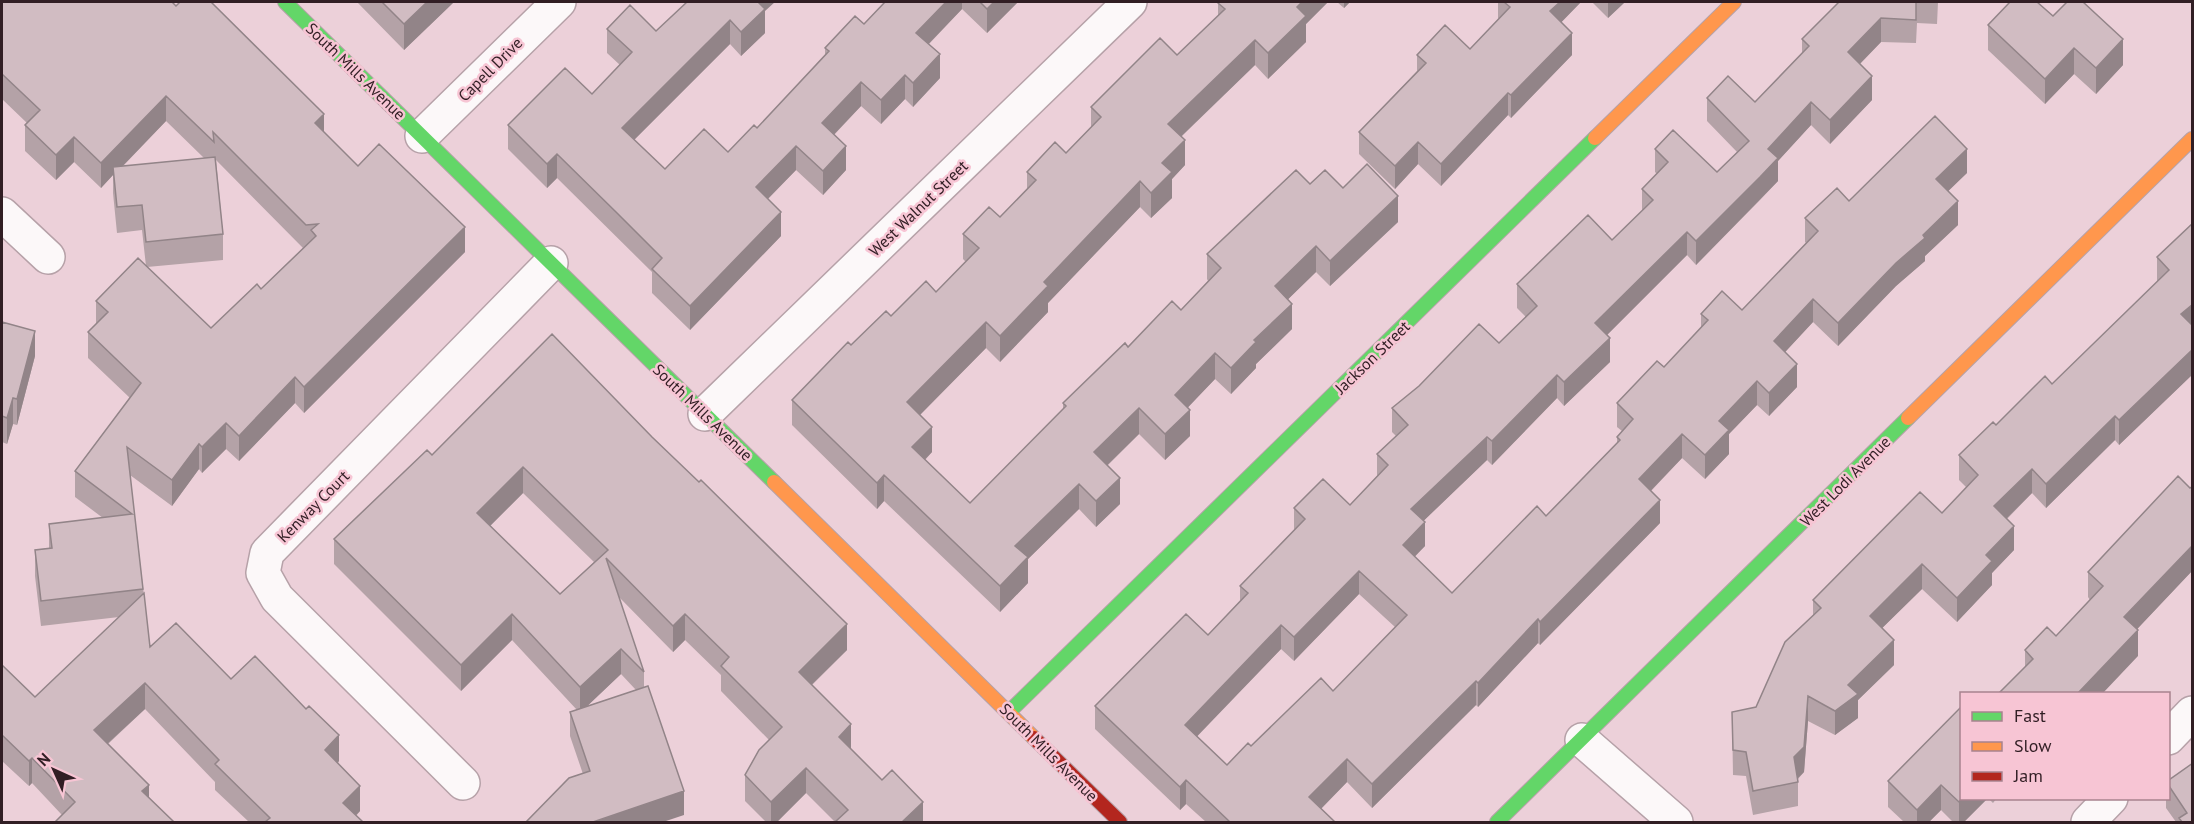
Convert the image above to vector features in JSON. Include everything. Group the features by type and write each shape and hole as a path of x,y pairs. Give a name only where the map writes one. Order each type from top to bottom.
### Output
{"street":[{"name":"South Mills Avenue","path":"285,2 1120,822"},
{"name":"Capell Drive","path":"422,136 559,2"},
{"name":"West Walnut Street","path":"705,414 1130,2"},
{"name":"Jackson Street","path":"1009,712 1734,2"},
{"name":"West Lodi Avenue","path":"1497,822 2193,139"},
{"path":"2,214 48,257"},
{"name":"Kenway Court","path":"463,783 277,598 263,573 267,553 551,263"},
{"path":"2170,737 2193,713"},
{"path":"1582,740 1676,822"},
{"path":"2088,822 2109,800"}],"building":[{"path":"2,2 172,2 176,6 180,2 211,2 324,114 315,123 358,166 379,144 465,227 304,387 295,377 239,436 226,423 202,447 199,444 172,480 127,447 143,589 41,601 35,550 52,548 49,524 132,514 75,471 141,383 88,332 108,312 96,301 138,258 211,328 257,284 261,289 316,236 311,230 318,224 306,225 213,132 214,142 166,96 101,163 74,137 56,155 25,125 40,110 2,74"},
{"path":"382,2 427,2 404,24"},
{"path":"687,2 758,2 765,9 741,32 730,20 622,128 665,169 704,129 728,152 754,125 757,128 829,51 825,48 855,16 864,24 885,2 946,2 916,33 940,54 913,83 905,75 881,100 861,82 822,123 846,146 823,171 796,146 756,187 781,212 690,306 652,269 662,258 616,212 557,154 547,164 508,125 565,68 592,94 632,52 607,29 630,5 656,31"},
{"path":"980,2 994,2 987,9"},
{"path":"1219,2 1302,2 1297,7 1306,16 1268,53 1255,40 1168,124 1185,140 1162,163 1172,172 1151,193 1140,181 1044,282 1048,286 1000,336 986,322 907,402 932,427 912,447 970,503 1066,406 1063,403 1125,343 1128,347 1172,301 1181,310 1221,268 1207,254 1296,170 1310,184 1325,170 1343,188 1367,164 1398,196 1330,261 1316,246 1275,286 1292,304 1254,340 1256,342 1231,368 1215,353 1175,395 1190,410 1165,434 1139,408 1094,452 1120,478 1096,501 1079,484 1015,546 1028,557 1000,586 884,475 877,483 792,400 848,342 851,345 886,311 891,316 926,281 936,292 979,248 963,234 989,207 1000,217 1036,180 1027,172 1055,142 1066,153 1101,117 1091,107 1160,38 1177,55 1225,9"},
{"path":"1504,2 1560,2 1550,11 1572,33 1511,95 1508,93 1441,164 1418,142 1395,166 1359,132 1426,63 1417,55 1445,25 1470,49 1510,7"},
{"path":"1839,2 1916,2 1916,20 1881,18 1848,52 1872,76 1830,120 1811,102 1768,149 1778,158 1760,177 1696,241 1687,232 1595,323 1610,338 1564,382 1557,375 1492,441 1487,437 1411,509 1425,522 1403,545 1452,593 1537,506 1546,516 1620,440 1617,437 1633,419 1617,403 1657,361 1664,367 1708,320 1701,314 1722,291 1742,310 1818,231 1805,218 1837,188 1849,201 1935,116 1967,149 1936,179 1958,201 1923,235 1925,238 1896,263 1838,323 1813,299 1774,341 1797,364 1769,393 1757,381 1719,421 1729,430 1705,455 1682,434 1639,479 1660,500 1540,622 1538,619 1478,683 1476,681 1372,784 1347,759 1309,797 1335,822 1230,822 1186,780 1180,787 1095,706 1186,614 1208,635 1248,593 1240,586 1305,519 1294,508 1323,479 1350,505 1388,465 1377,454 1408,425 1392,408 1419,386 1479,324 1499,343 1537,306 1517,284 1588,215 1612,240 1653,200 1642,189 1668,162 1655,149 1673,130 1717,172 1749,141 1707,98 1728,76 1755,102 1809,46 1802,39","holes":["1359,571 1407,615 1333,691 1321,678 1251,746 1248,743 1227,765 1185,725 1281,625 1294,637"]},
{"path":"2010,2 2037,2 2053,16 2067,2 2083,2 2123,39 2096,68 2074,48 2045,79 1988,25"},
{"path":"215,157 223,234 146,242 142,205 117,207 113,167"},
{"path":"2193,223 2193,304 2181,314 2193,326 2193,349 2119,420 2115,416 2046,484 2032,469 1994,506 2014,526 1986,555 1992,561 1957,598 1922,564 1870,616 1894,640 1848,685 1858,694 1835,711 1808,696 1804,747 1794,757 1798,782 1753,791 1746,752 1733,750 1732,712 1756,707 1785,642 1821,608 1813,600 1920,492 1942,513 1978,475 1959,455 1993,422 1996,425 2045,376 2052,384 2169,270 2157,257"},
{"path":"2,322 35,331 17,399 13,398 7,418 2,416"},
{"path":"552,334 652,437 699,482 701,480 847,624 799,672 851,724 839,737 882,780 892,770 923,802 902,822 835,822 848,810 806,768 771,802 745,775 759,750 782,727 721,666 729,657 685,614 673,626 606,558 644,672 621,649 580,687 512,614 461,665 334,539 427,450 432,455","holes":["523,467 608,550 560,594 477,513"]},
{"path":"2178,476 2190,488 2193,486 2193,546 2124,617 2138,630 2079,692 2000,692 2033,659 2025,650 2047,627 2056,636 2103,586 2088,572"},
{"path":"144,593 150,647 176,623 231,679 255,656 306,709 309,706 339,735 325,750 360,786 343,803 363,822 265,822 270,818 215,764 219,760 145,683 94,730 149,785 142,791 174,822 55,822 75,802 32,758 29,761 2,735 2,665 35,697"},
{"path":"648,686 684,791 593,822 526,822 569,778 590,771 570,712"},
{"path":"1960,708 1959,802 1941,785 1917,810 1888,781"},
{"path":"2193,763 2193,822 2182,822 2179,818 2187,813 2170,788 2170,779"}],"traffic: fast":[{"path":"285,2 774,482"},
{"path":"1009,712 1595,138"},
{"path":"1497,822 1908,418"}],"traffic: slow":[{"path":"1595,138 1734,2"},
{"path":"1908,418 2192,139"},
{"path":"774,482 1034,738"}],"traffic: jam":[{"path":"1034,738 1120,822"}]}
